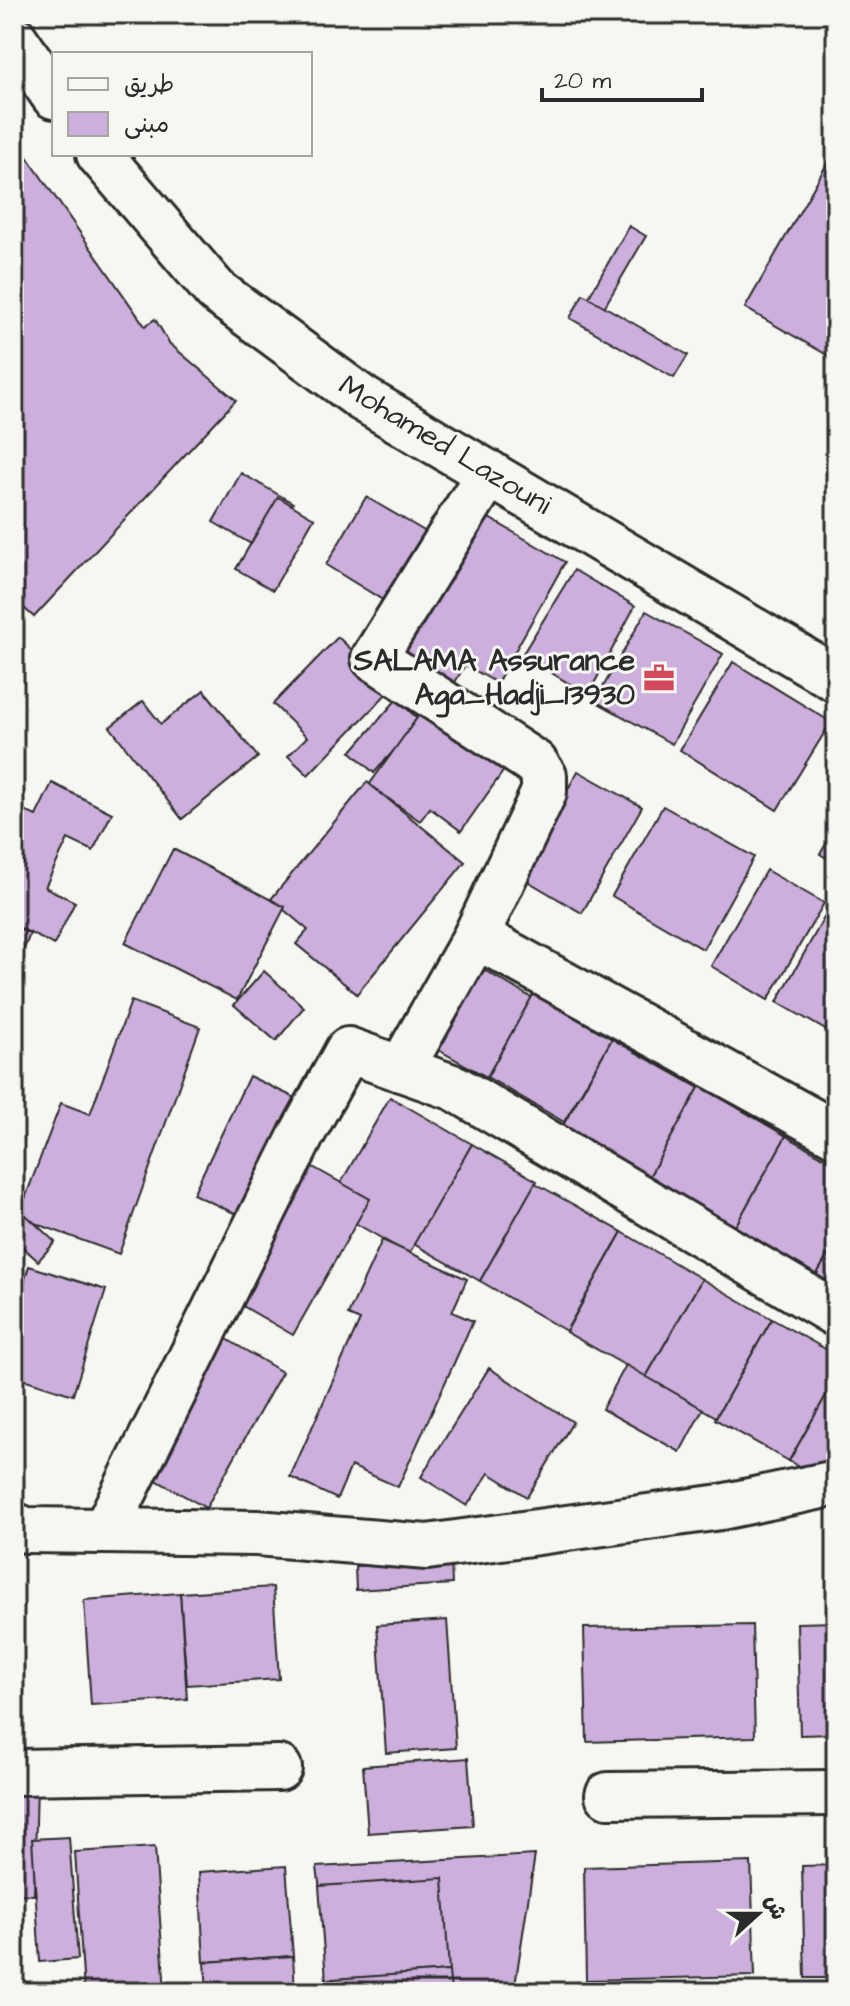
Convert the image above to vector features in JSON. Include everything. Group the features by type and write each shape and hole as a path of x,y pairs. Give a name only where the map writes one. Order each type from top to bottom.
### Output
{"street":[{"path":"14,38 52,93"},
{"name":"Mohamed Lazouni","path":"101,156 216,291 363,399 836,679"},
{"path":"401,1069 476,936 544,792 544,776 535,763 374,658 489,473"},
{"path":"476,936 836,1134"},
{"path":"105,1531 302,1134 348,1050 455,1088 836,1314"},
{"path":"14,1525 26,1530 257,1533 427,1547 721,1507 836,1483"},
{"path":"14,1772 279,1768"},
{"path":"608,1795 836,1793"}],"building":[{"path":"14,138 145,326 155,319 169,343 236,400 34,617 14,599"},
{"path":"836,148 836,360 745,308"},
{"path":"629,226 646,236 602,311 586,302"},
{"path":"583,294 688,355 674,378 570,318"},
{"path":"241,473 293,503 265,552 213,522"},
{"path":"278,497 314,518 273,590 236,569"},
{"path":"366,497 433,536 391,605 326,565"},
{"path":"475,510 565,562 497,683 465,665 450,691 391,658"},
{"path":"574,570 635,606 588,695 522,655"},
{"name":"SALAMA Assurance Aga_Hadji_13930","path":"646,611 723,654 672,744 595,701"},
{"path":"338,637 392,688 308,775 288,756 307,737 273,704"},
{"path":"733,662 831,722 777,810 680,750"},
{"path":"204,690 258,757 182,819 110,727 143,701 161,724"},
{"path":"397,699 420,721 374,773 351,752"},
{"path":"427,704 509,763 461,831 430,808 420,821 369,785"},
{"path":"578,771 642,807 582,913 519,876"},
{"path":"367,782 465,862 357,994 296,944 308,930 271,899"},
{"path":"52,783 112,813 93,851 68,839 45,887 75,902 54,945 14,925 14,806 36,816"},
{"path":"663,806 754,857 703,949 612,896"},
{"path":"836,828 836,864 820,854"},
{"path":"173,849 285,907 237,1000 125,943"},
{"path":"766,870 824,903 768,1000 711,966"},
{"path":"830,907 836,910 836,1036 777,1002"},
{"path":"14,927 30,934 14,974"},
{"path":"472,963 532,998 487,1077 426,1043"},
{"path":"264,971 304,1007 276,1041 234,1005"},
{"path":"534,993 612,1039 564,1122 487,1077"},
{"path":"131,1001 200,1027 119,1254 18,1217 61,1103 90,1114"},
{"path":"612,1039 699,1088 649,1177 562,1127"},
{"path":"249,1076 306,1103 251,1221 193,1194"},
{"path":"700,1086 786,1136 736,1226 649,1177"},
{"path":"390,1097 472,1144 409,1254 327,1207"},
{"path":"786,1136 836,1164 836,1241 813,1281 731,1234"},
{"path":"472,1144 537,1181 480,1281 414,1244"},
{"path":"311,1166 370,1199 293,1335 234,1301"},
{"path":"535,1183 622,1232 566,1331 480,1281"},
{"path":"26,1215 55,1242 38,1261 14,1239 14,1228"},
{"path":"622,1232 702,1279 646,1377 566,1332"},
{"path":"382,1240 467,1279 452,1312 473,1321 398,1487 351,1466 337,1499 290,1477 360,1320 348,1315"},
{"path":"836,1241 836,1294 813,1281"},
{"path":"29,1266 106,1290 73,1395 14,1376 14,1314"},
{"path":"702,1279 772,1319 716,1417 646,1377"},
{"path":"772,1319 836,1355 836,1378 789,1461 715,1419"},
{"path":"220,1335 282,1372 206,1508 142,1472"},
{"path":"626,1365 703,1409 680,1452 602,1409"},
{"path":"489,1368 573,1422 527,1497 489,1473 467,1506 421,1477"},
{"path":"836,1378 836,1453 821,1480 789,1461"},
{"path":"451,1560 452,1584 356,1590 355,1566"},
{"path":"273,1587 279,1679 187,1685 180,1593"},
{"path":"180,1593 187,1699 91,1705 84,1600"},
{"path":"447,1620 456,1748 386,1753 377,1625"},
{"path":"836,1622 836,1734 800,1735 797,1623"},
{"path":"752,1625 755,1737 587,1742 584,1628"},
{"path":"14,1645 20,1739 14,1739"},
{"path":"468,1758 473,1826 368,1833 363,1766"},
{"path":"14,1785 37,1785 34,1895 14,1894"},
{"path":"69,1837 78,1959 40,1962 32,1839"},
{"path":"155,1847 165,1992 84,1992 75,1852"},
{"path":"535,1855 514,1992 333,1992 317,1867"},
{"path":"751,1862 755,1976 586,1980 584,1867"},
{"path":"836,1865 836,1978 805,1978 802,1866"},
{"path":"286,1866 293,1956 204,1962 199,1872"},
{"path":"443,1878 449,1971 326,1980 319,1886"},
{"path":"293,1956 295,1991 207,1992 205,1962"},
{"path":"449,1971 451,1992 334,1992 333,1979"}],"place":[{"name":"SALAMA Assurance Aga_Hadji_13930","path":"659,678"}]}
